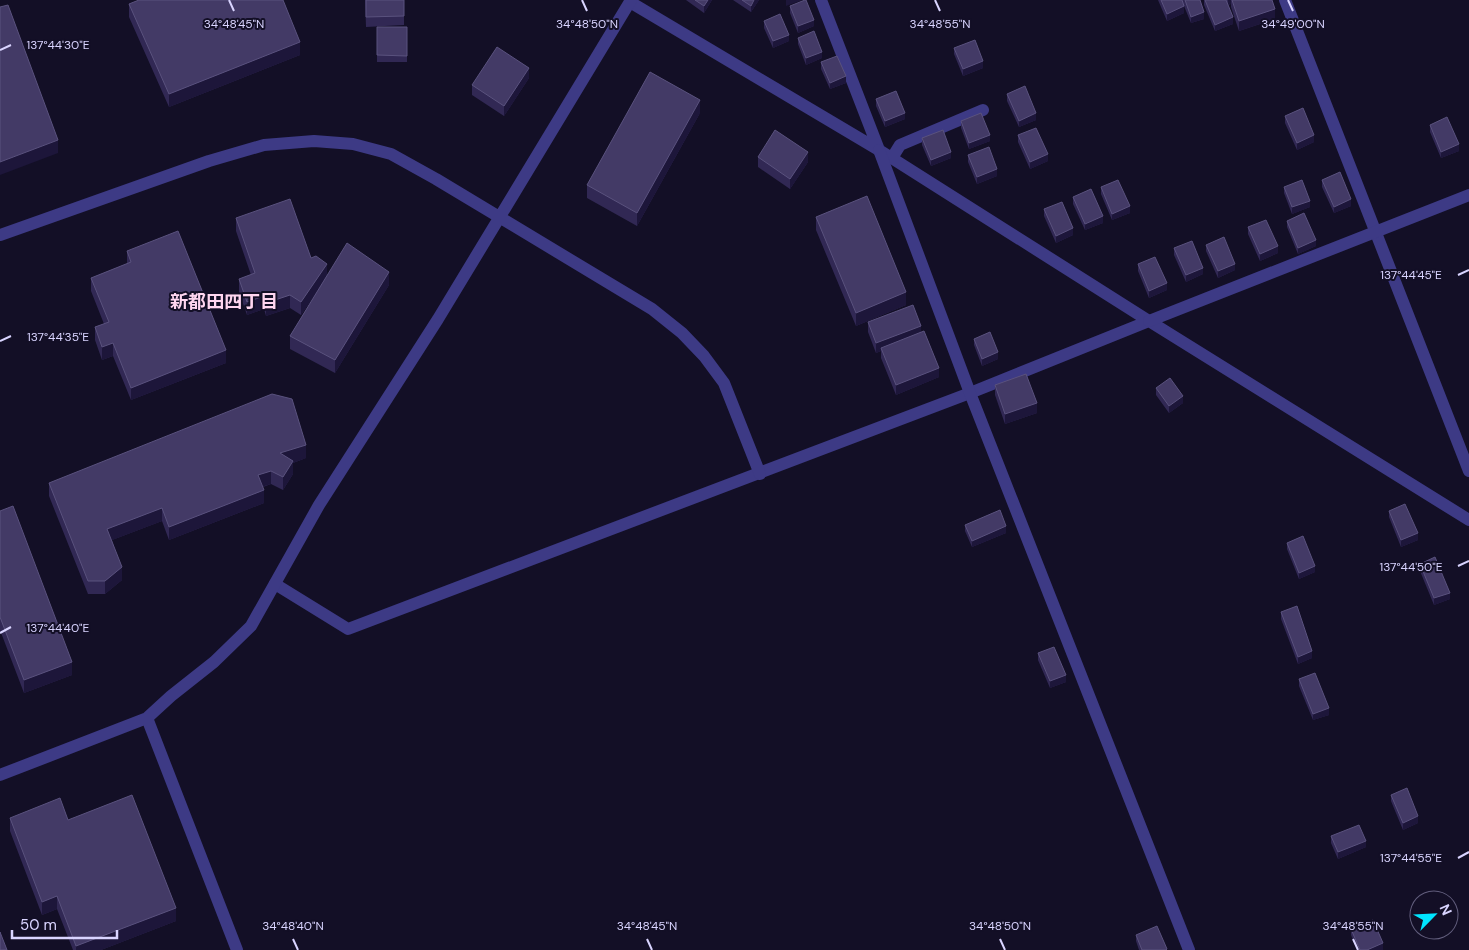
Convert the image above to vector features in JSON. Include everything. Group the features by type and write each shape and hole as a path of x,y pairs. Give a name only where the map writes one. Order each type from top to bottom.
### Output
{"street":[{"path":"821,0 970,393 1189,950"},
{"path":"1285,0 1469,470"},
{"path":"0,775 147,718 214,662 251,626 319,505 423,343 629,1 892,158 1469,520"},
{"path":"892,158 900,145 983,110"},
{"path":"0,235 208,161 264,145 314,141 353,144 391,154 652,309 682,333 704,356 724,383 760,474"},
{"path":"276,584 348,629 970,393 1469,195"},
{"path":"147,718 237,950"}],"building":[{"path":"139,0 283,0 300,42 169,94 129,4"},
{"path":"366,0 404,0 404,16 366,17"},
{"path":"695,0 708,0 704,6"},
{"path":"742,0 754,0 751,6"},
{"path":"806,0 814,20 798,26 790,6"},
{"path":"1161,0 1182,0 1184,6 1167,14"},
{"path":"1185,0 1200,0 1204,12 1191,17"},
{"path":"1205,0 1226,0 1233,17 1215,25"},
{"path":"1232,0 1272,0 1275,9 1239,21"},
{"path":"8,5 58,140 0,162 0,7"},
{"path":"780,14 789,35 773,41 764,21"},
{"path":"377,27 407,27 407,56 377,55"},
{"path":"814,31 822,52 806,58 798,38"},
{"path":"975,40 983,61 963,69 954,48"},
{"path":"497,47 529,68 504,106 472,85"},
{"path":"837,56 846,76 830,83 821,62"},
{"path":"650,72 700,100 637,213 587,185"},
{"path":"1025,86 1036,113 1019,121 1007,94"},
{"path":"896,91 905,113 885,121 876,99"},
{"path":"1303,108 1314,135 1297,143 1285,116"},
{"path":"981,113 990,135 969,143 961,121"},
{"path":"1447,117 1459,144 1441,152 1430,125"},
{"path":"1036,128 1048,154 1030,162 1018,135"},
{"path":"775,130 808,152 790,179 758,157"},
{"path":"943,130 951,152 931,160 922,138"},
{"path":"989,147 997,169 977,177 968,155"},
{"path":"1340,172 1351,199 1334,207 1322,180"},
{"path":"1118,180 1130,206 1112,214 1101,187"},
{"path":"1302,180 1310,201 1292,207 1284,187"},
{"path":"1091,189 1103,216 1085,224 1073,197"},
{"path":"867,196 906,292 856,313 816,217"},
{"path":"290,199 311,258 316,256 327,264 301,302 290,295 266,303 264,296 247,302 239,279 255,273 236,218"},
{"path":"1062,202 1073,228 1056,236 1044,209"},
{"path":"1304,213 1316,240 1298,248 1287,221"},
{"path":"1266,220 1278,246 1260,254 1248,227"},
{"path":"178,231 226,350 131,388 113,343 102,347 95,327 109,322 91,278 131,262 127,251"},
{"path":"1224,237 1235,264 1218,271 1206,245"},
{"path":"1192,241 1203,268 1186,275 1174,248"},
{"path":"347,243 389,272 335,360 290,336"},
{"path":"1155,257 1167,283 1149,291 1138,264"},
{"path":"913,305 921,326 876,343 868,322"},
{"path":"924,331 939,368 896,385 881,348"},
{"path":"990,332 998,352 982,359 974,339"},
{"path":"1026,374 1037,403 1005,414 995,385"},
{"path":"1170,378 1183,396 1169,406 1156,388"},
{"path":"272,394 292,399 306,445 280,453 293,461 283,477 271,471 258,475 264,490 169,527 162,508 107,529 122,567 105,581 88,581 49,483"},
{"path":"1405,504 1418,533 1401,540 1389,511"},
{"path":"13,506 72,662 24,680 0,617 0,511"},
{"path":"1000,510 1006,526 972,541 965,525"},
{"path":"1303,536 1315,566 1299,573 1287,543"},
{"path":"1435,557 1450,593 1434,598 1420,564"},
{"path":"1297,606 1312,651 1298,657 1281,612"},
{"path":"1054,647 1066,675 1050,681 1038,653"},
{"path":"1315,673 1329,708 1313,714 1299,679"},
{"path":"1407,788 1418,816 1403,823 1391,795"},
{"path":"132,795 176,908 76,946 57,896 42,902 10,818 60,798 68,820"},
{"path":"1359,825 1366,841 1338,852 1331,836"},
{"path":"1373,920 1383,943 1367,950 1360,950 1351,929"},
{"path":"1157,926 1167,949 1142,950 1136,935"},
{"path":"0,932 7,950 0,950"}],"district":[{"name":"新都田四丁目","path":"224,302"}]}
